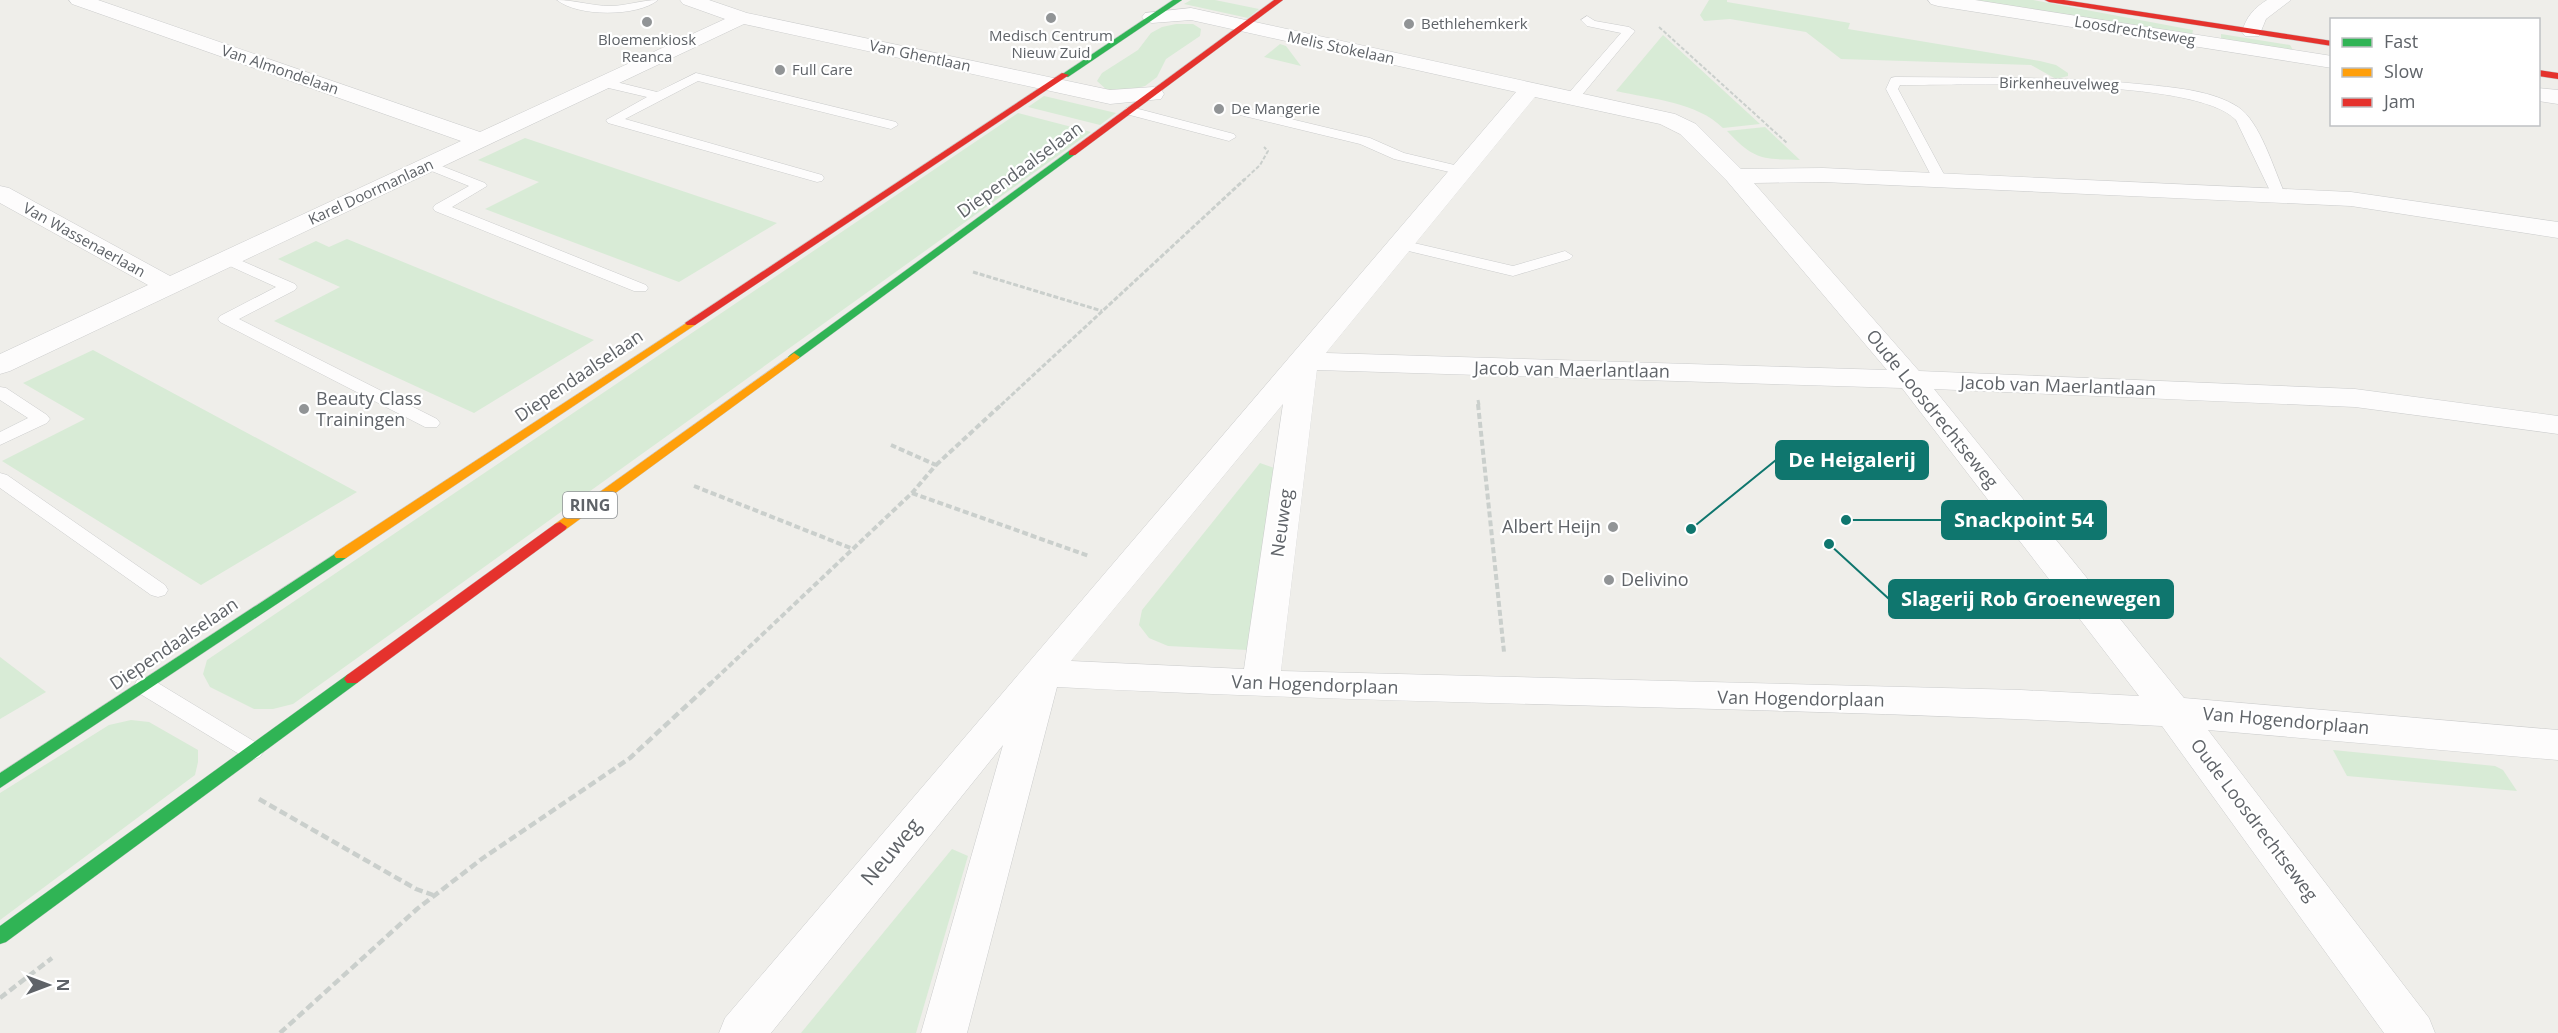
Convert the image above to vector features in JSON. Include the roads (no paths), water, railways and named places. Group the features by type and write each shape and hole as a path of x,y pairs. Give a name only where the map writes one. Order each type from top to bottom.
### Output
{"main road":[{"name":"Diependaalselaan","path":"0,781 1178,0"},
{"name":"Diependaalselaan","path":"0,936 1131,111 1279,0"},
{"name":"Loosdrechtseweg","path":"2049,0 2330,44"},
{"path":"2540,73 2558,76"}],"street":[{"name":"Van Almondelaan","path":"79,0 481,140"},
{"name":"Van Ghentlaan","path":"690,0 742,18 1110,97 1153,94"},
{"name":"Loosdrechtseweg","path":"1938,0 2330,63"},
{"path":"2252,32 2253,24 2261,11 2281,0"},
{"name":"Melis Stokelaan","path":"1152,17 1191,15 1530,89"},
{"name":"Karel Doormanlaan","path":"0,365 742,18"},
{"name":"Oude Loosdrechtseweg","path":"1530,89 1667,119 1688,129 1735,176 1911,381 2173,712 2412,1033"},
{"name":"Neuweg","path":"742,1033 1126,569 1304,361 1530,89"},
{"path":"2540,94 2558,97"},
{"path":"1735,176 1823,175 2278,194 2351,199 2558,230"},
{"name":"Van Wassenaerlaan","path":"0,193 169,286"},
{"name":"Neuweg","path":"1261,684 1304,361"},
{"name":"Jacob van Maerlantlaan","path":"1304,361 2355,398 2558,424"},
{"name":"Neuweg","path":"944,1033 1042,673"},
{"name":"Van Hogendorplaan","path":"1042,673 1261,684 1508,692 2021,704 2173,712 2558,745"}],"lane":[{"path":"563,0 604,11 625,10 652,0"},
{"path":"1572,98 1629,32 1591,24 1587,20"},
{"path":"817,178 613,120 696,77 891,125"},
{"name":"Birkenheuvelweg","path":"1940,180 1892,89 1895,81 2129,85 2212,98 2232,108 2241,117 2278,194"},
{"path":"604,82 658,96"},
{"path":"1131,111 1229,137"},
{"path":"1245,112 1365,141 1399,156 1462,171"},
{"path":"429,165 480,186 440,208 640,288"},
{"path":"1401,245 1513,271 1565,256"},
{"path":"226,259 289,287 226,319 431,423"},
{"path":"0,392 41,419 0,439"},
{"path":"0,479 158,590"},
{"path":"145,686 252,751"}],"place":[{"name":"Medisch Centrum Nieuw Zuid","path":"1051,18"},
{"name":"Bloemenkiosk Reanca","path":"647,22"},
{"name":"Bethlehemkerk","path":"1409,24"},
{"name":"Full Care","path":"780,70"},
{"name":"De Mangerie","path":"1219,109"},
{"name":"Beauty Class Trainingen","path":"304,409"},
{"name":"Snackpoint 54","path":"1846,520"},
{"name":"Albert Heijn","path":"1613,527"},
{"name":"De Heigalerij","path":"1691,529"},
{"name":"Slagerij Rob Groenewegen","path":"1829,544"},
{"name":"Delivino","path":"1609,580"}]}
